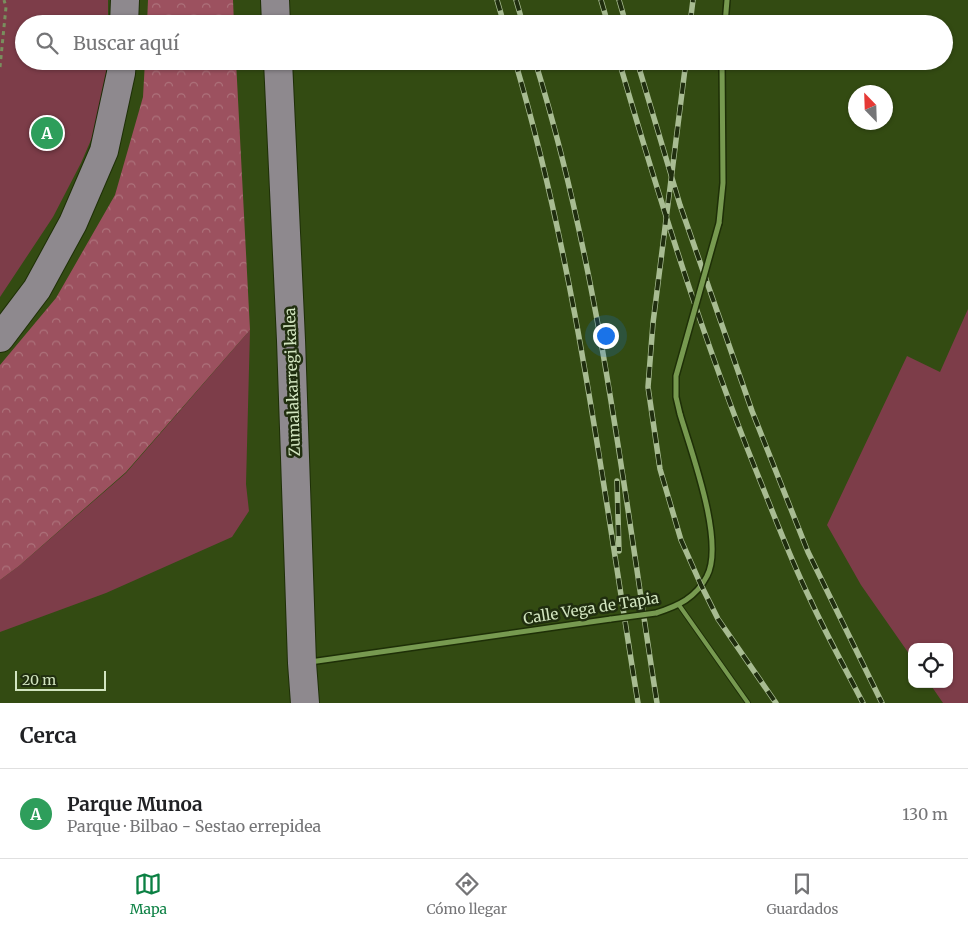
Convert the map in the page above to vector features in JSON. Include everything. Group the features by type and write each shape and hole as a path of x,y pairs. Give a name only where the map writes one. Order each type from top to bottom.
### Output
{"main road":[{"path":"124,15 125,0"},
{"path":"275,0 276,15"},
{"path":"0,338 37,289 74,223 104,151 121,70"},
{"name":"Zumalakarregi kalea","path":"278,70 305,703"}],"street":[{"path":"726,15 727,0"},
{"name":"Calle Vega de Tapia","path":"302,664 656,613 679,605 694,593 708,574 712,547 708,512 676,398 676,376 719,223 723,183 722,70"}],"lane":[{"path":"679,605 748,703"}],"path":[{"path":"0,67 6,7 4,0"}],"shaded area":[{"path":"0,0 108,0 108,15 15,15 15,70 107,70 107,103 81,163 53,217 0,297"},
{"path":"968,309 968,703 943,703 933,688 953,688 953,643 908,643 908,652 861,585 827,525 907,356 940,372"},
{"path":"250,330 246,484 249,511 232,537 106,593 0,632 0,580 19,566 126,473"}],"green space":[{"path":"148,0 233,0 234,15 147,15"},
{"path":"144,70 236,70 250,330 126,472 19,566 0,580 0,365 56,298 115,195 143,97"}],"railway":[{"path":"497,0 501,15"},
{"path":"516,0 520,15"},
{"path":"601,0 605,15"},
{"path":"619,0 623,15"},
{"path":"691,15 693,0"},
{"path":"518,70 537,140 572,299 587,380 638,703"},
{"path":"538,70 558,140 577,219 593,299 621,460 657,703"},
{"path":"622,70 683,269 737,423 796,568 822,625 863,703"},
{"path":"640,70 680,205 752,411 808,552 882,703"},
{"path":"685,70 653,323 648,387 660,469 681,540 718,619 776,703"},
{"path":"617,481 619,551"}],"place":[{"name":"Parque Munoa","path":"47,133"}]}
